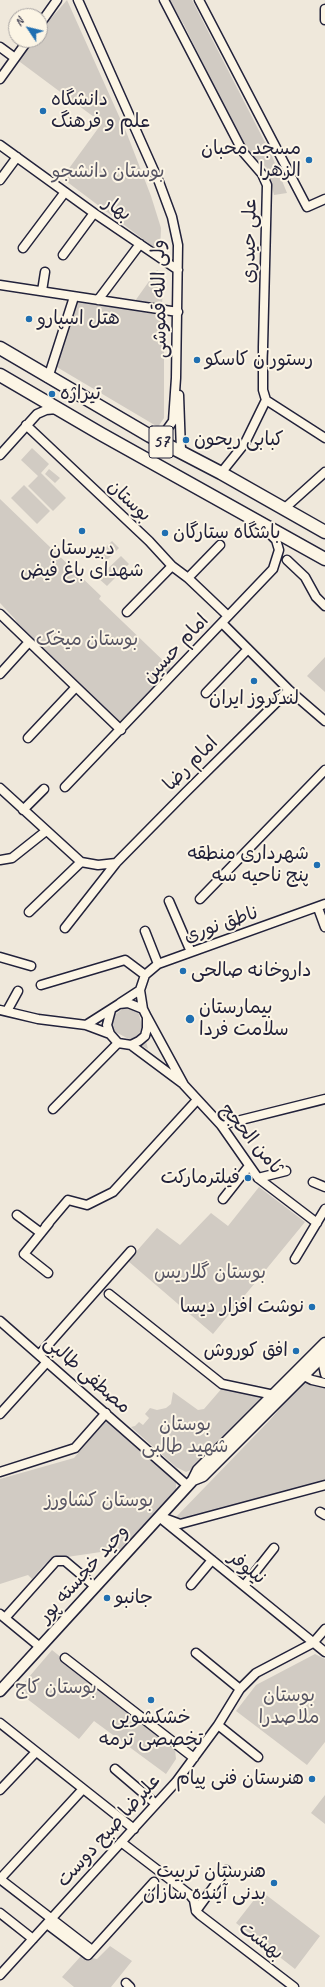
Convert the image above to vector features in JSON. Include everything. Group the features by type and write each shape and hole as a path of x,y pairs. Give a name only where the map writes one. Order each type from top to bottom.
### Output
{"highway":[{"name":"57","path":"0,348 48,378 150,436 285,508 325,532"},
{"name":"57","path":"0,375 57,409 319,553 325,560"}],"main road":[{"name":"وحید خجسته پور","path":"191,1483 203,1476 300,1374 325,1343"},
{"name":"وحید خجسته پور","path":"0,1691 191,1483 198,1470 274,1395 325,1355"}],"street":[{"path":"48,13 57,0"},
{"name":"ولی الله قموشی","path":"78,0 159,182 172,217 178,245 178,312 173,421 165,432 160,435 150,436"},
{"name":"علی حیدری","path":"164,0 243,152 262,174 267,185 263,347 263,390 266,400"},
{"path":"199,0 307,207 325,198"},
{"path":"325,9 325,20"},
{"path":"0,47 15,58"},
{"path":"0,79 22,48"},
{"name":"بهار","path":"0,145 94,213 178,270"},
{"path":"0,180 17,157"},
{"path":"23,248 65,192"},
{"path":"63,255 94,213"},
{"path":"98,300 140,244"},
{"path":"42,291 45,272"},
{"path":"0,285 178,312"},
{"path":"48,378 74,297"},
{"name":"ولی الله قموشی","path":"176,378 180,403 180,451"},
{"path":"221,473 245,443 266,400 325,438"},
{"path":"0,454 37,414 46,410 57,409"},
{"name":"بوستان","path":"26,425 148,541 172,566 188,578 228,616"},
{"path":"285,508 325,472"},
{"name":"امام حسین","path":"65,787 273,569 276,564 279,550 276,540 266,531 264,524"},
{"path":"188,578 220,546"},
{"path":"287,560 305,577 316,597 325,606"},
{"path":"126,612 172,566"},
{"path":"0,614 121,730"},
{"path":"222,623 290,690 325,721"},
{"path":"0,674 29,642"},
{"path":"206,693 248,649"},
{"path":"28,738 76,687"},
{"name":"امام رضا","path":"65,928 116,863 184,793 290,690"},
{"path":"200,899 325,770"},
{"path":"0,788 81,862 98,865 116,863"},
{"path":"23,810 44,789"},
{"path":"0,860 12,858 46,830"},
{"path":"29,912 81,862"},
{"path":"169,902 191,952"},
{"path":"322,906 325,927"},
{"name":"ناطق نوری","path":"145,975 158,964 322,906"},
{"path":"145,931 158,964"},
{"path":"0,957 32,966"},
{"path":"41,985 125,960 145,975 140,990 148,1028 145,1036 131,1045"},
{"path":"86,1025 140,990"},
{"path":"18,991 3,1011 38,1019 86,1025 110,1034"},
{"path":"119,1004 128,1003 136,1005 145,1013 184,1085"},
{"path":"111,1010 107,1025 110,1034 118,1043 131,1045 184,1085"},
{"path":"53,1109 118,1043"},
{"name":"ثامن الحجج","path":"184,1085 221,1125 258,1178 317,1223"},
{"path":"221,1125 325,1099"},
{"path":"48,1273 24,1254 68,1200 87,1206 113,1192 197,1100"},
{"path":"223,1199 249,1166"},
{"path":"258,1178 286,1171"},
{"path":"313,1182 325,1187"},
{"path":"295,1259 325,1209"},
{"path":"17,1215 45,1228"},
{"path":"39,1354 131,1251"},
{"path":"109,1294 222,1384 274,1395"},
{"name":"مصطفی طالبی","path":"0,1321 106,1413 191,1483"},
{"path":"325,1355 323,1365 325,1374"},
{"path":"0,1414 47,1362"},
{"path":"300,1374 325,1383"},
{"path":"0,1472 75,1448 106,1413"},
{"path":"159,1517 180,1524 325,1485"},
{"name":"نیلوفر","path":"159,1517 325,1652"},
{"path":"244,1586 274,1548"},
{"path":"40,1647 2,1616 56,1560 65,1561 91,1583"},
{"path":"191,1585 212,1560"},
{"name":"علیرضا صبح دوست","path":"0,1975 176,1782 218,1725 240,1689 256,1673 313,1643 325,1629"},
{"path":"196,1654 240,1689"},
{"path":"65,1658 194,1758"},
{"path":"0,1723 134,1829"},
{"path":"218,1725 258,1757"},
{"path":"0,1790 36,1752"},
{"path":"115,1769 156,1804"},
{"path":"84,1789 0,1879 49,1922 92,1950 154,1882"},
{"name":"بهشت","path":"122,1842 189,1894 194,1900 196,1911 294,1987"},
{"path":"196,1911 226,1870"},
{"path":"0,1913 33,1939"}],"green space":[{"name":"بوستان دانشجو","path":"67,0 127,134 151,196 161,228 160,252 62,178 102,123 16,59 25,48 48,48 48,22"},
{"path":"169,0 192,0 272,156 287,193 274,195 267,168 246,150 184,25"},
{"path":"157,270 164,275 162,305 135,301"},
{"path":"77,299 164,316 164,418 158,427 55,366"},
{"path":"32,448 49,464 41,473 66,498 53,511 28,486 38,476 21,460"},
{"path":"49,469 60,478 55,483 45,474"},
{"path":"24,485 50,511 37,524 11,498"},
{"name":"بوستان میخک","path":"0,499 101,596 99,599 173,670 120,724 21,630 15,619 0,603"},
{"path":"112,541 119,548 105,562 98,555"},
{"path":"121,556 129,564 107,586 98,578"},
{"path":"325,657 325,692 307,676"},
{"path":"135,999 148,1049 102,1025"},
{"name":"بوستان گلاریس","path":"259,1187 305,1222 213,1334 128,1261 157,1228 180,1245 211,1213 228,1226"},
{"path":"303,1382 325,1387 325,1480 185,1519 175,1518 270,1420"},
{"name":"بوستان شهید طالبی","path":"223,1387 265,1398 195,1468 186,1472 176,1467 131,1427 135,1426 139,1422 143,1425 149,1418 145,1414 150,1408 157,1410 166,1408 171,1404 173,1392 198,1410 204,1409"},
{"name":"بوستان کشاورز","path":"108,1418 176,1480 176,1490 121,1549 67,1557 56,1556 44,1565 32,1579 28,1575 0,1584 0,1479 74,1458"},
{"name":"بوستان کاج","path":"52,1650 175,1749 176,1759 166,1774 94,1721 79,1739 17,1691"},
{"name":"بوستان ملاصدرا","path":"315,1654 325,1659 325,1742 307,1765 236,1711 256,1685"},
{"path":"325,1795 325,1824 311,1813"},
{"path":"261,1891 320,1936 295,1969 236,1923"},
{"path":"110,1946 132,1961 111,1987 74,1987 62,1977 81,1956 97,1959"}],"place":[{"name":"دانشگاه علم و فرهنگ","path":"43,111"},
{"name":"مسجد محبان الزهرا","path":"309,160"},
{"name":"هتل اسپارو","path":"29,319"},
{"name":"رستوران کاسکو","path":"197,360"},
{"name":"تیراژه","path":"52,394"},
{"name":"کبابی ریحون","path":"186,440"},
{"name":"دبیرستان شهدای باغ فیض","path":"82,531"},
{"name":"باشگاه ستارگان","path":"165,533"},
{"name":"لندکروز ایران","path":"254,681"},
{"name":"شهرداری منطقه پنج ناحیه سه","path":"317,865"},
{"name":"داروخانه صالحی","path":"183,971"},
{"name":"بیمارستان سلامت فردا","path":"190,1019"},
{"name":"فیلترمارکت","path":"248,1178"},
{"name":"نوشت افزار دیسا","path":"312,1307"},
{"name":"افق کوروش","path":"296,1351"},
{"name":"جانبو","path":"107,1598"},
{"name":"خشکشویی تخصصی ترمه","path":"151,1700"},
{"name":"هنرستان فنی پیام","path":"312,1779"},
{"name":"هنرستان تربیت بدنی آینده سازان","path":"274,1883"}]}
